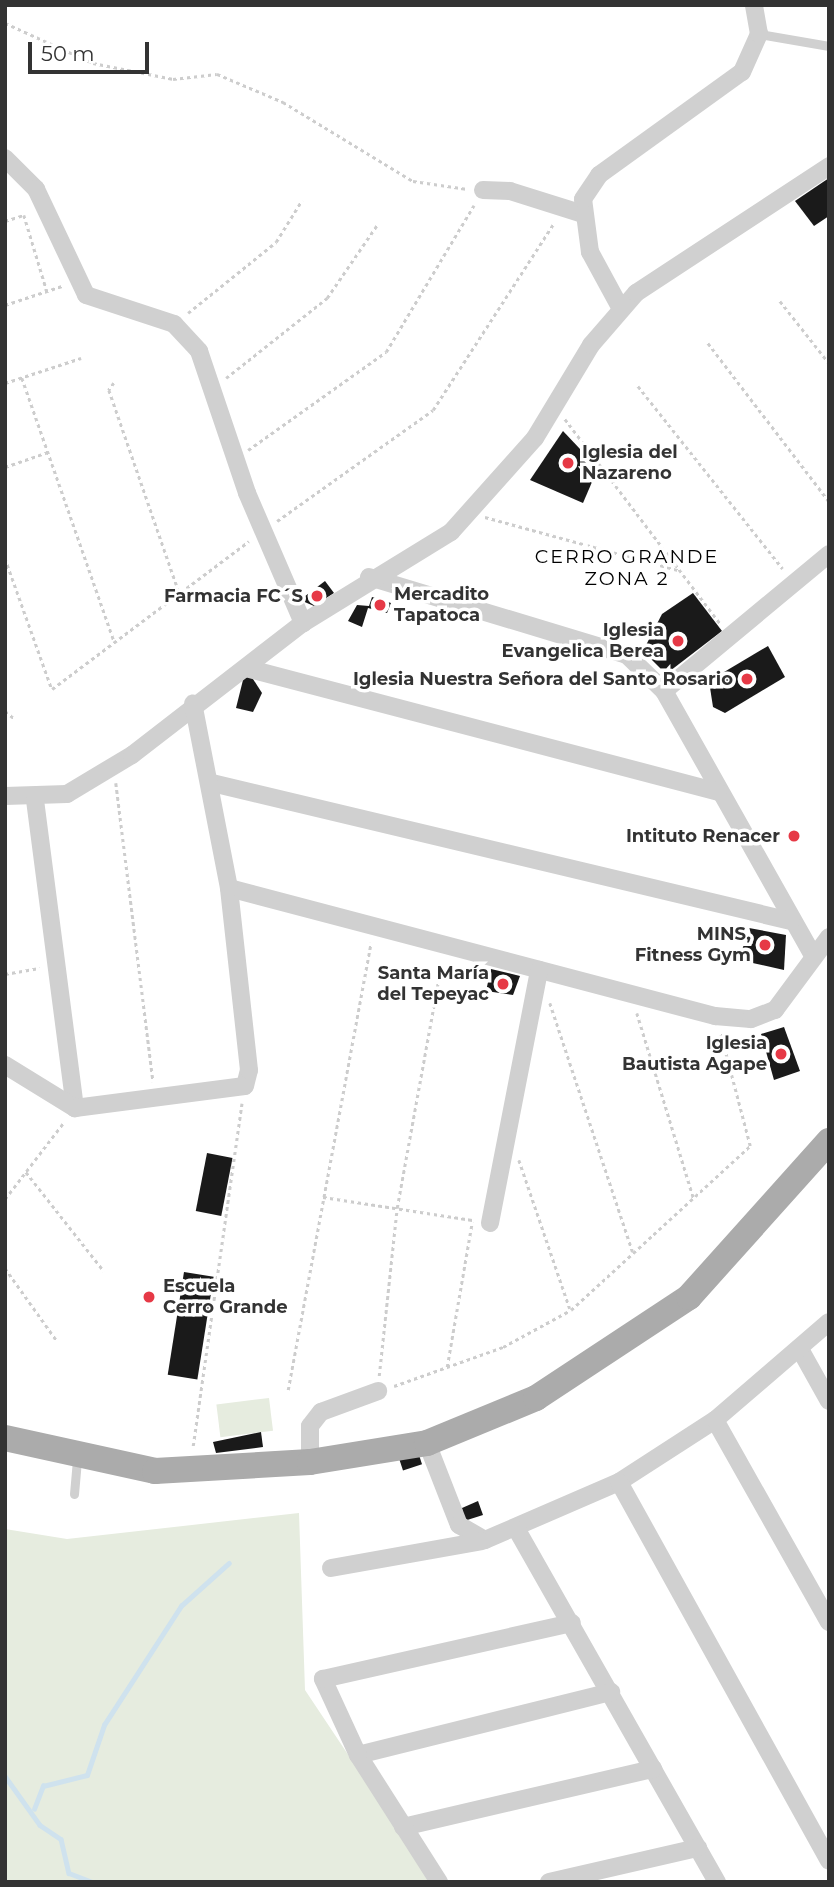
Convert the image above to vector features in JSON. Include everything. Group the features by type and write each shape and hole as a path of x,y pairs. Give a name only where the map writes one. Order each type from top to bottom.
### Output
{"main road":[{"path":"5,1438 77,1457 155,1471 310,1462 427,1443 536,1398 689,1297 829,1141"}],"street":[{"path":"621,309 590,252 583,199 598,175 727,87 752,55 759,34 754,5"},
{"path":"5,158 36,189 86,295 174,324 199,351 264,530 303,623"},
{"path":"5,796 35,800 67,794 114,766 193,703 246,668 303,623 369,578 451,532 535,438 621,309 829,166"},
{"path":"483,190 510,191 583,214"},
{"path":"664,691 829,554"},
{"path":"369,578 587,639 627,655 664,691 718,792 813,955"},
{"path":"246,668 718,792"},
{"path":"5,1065 75,1108 155,1100 245,1086 249,1070 229,888 212,783 193,703"},
{"path":"212,783 791,921"},
{"path":"35,800 75,1108"},
{"path":"229,888 373,929 445,944 715,1016 751,1018 775,1010 813,955 829,937"},
{"path":"481,1222 509,1130 539,970"},
{"path":"331,1568 485,1540 517,1530 619,1482 715,1420 802,1351 829,1322"},
{"path":"802,1351 829,1401"},
{"path":"310,1462 310,1426 321,1412 378,1391"},
{"path":"715,1420 829,1622"},
{"path":"427,1443 459,1525 485,1540"},
{"path":"619,1482 829,1861"},
{"path":"517,1530 717,1882"},
{"path":"439,1882 358,1755 324,1677 572,1623"},
{"path":"358,1755 611,1692"},
{"path":"403,1827 653,1769"},
{"path":"549,1882 698,1848"}],"lane":[{"path":"759,34 829,46"},
{"path":"74,1494 77,1457"}],"path":[{"path":"5,23 93,63 173,79 217,74 283,102 413,181 483,190 386,352 239,459"},
{"path":"174,324 276,242 302,200"},
{"path":"5,558 51,689 179,592 433,410 563,209"},
{"path":"5,221 24,215 47,291"},
{"path":"213,389 327,299 377,225"},
{"path":"5,305 80,280"},
{"path":"780,302 829,363"},
{"path":"708,343 829,501"},
{"path":"5,383 81,358"},
{"path":"22,378 114,641"},
{"path":"114,383 109,390 179,592"},
{"path":"638,386 793,582"},
{"path":"555,405 729,635"},
{"path":"5,467 48,452"},
{"path":"468,513 681,571"},
{"path":"5,711 15,719"},
{"path":"114,766 155,1100"},
{"path":"288,1390 373,929"},
{"path":"445,944 397,1208 378,1391 503,1347 570,1310 750,1146 715,1016"},
{"path":"5,974 56,965"},
{"path":"539,970 633,1254"},
{"path":"631,993 694,1199"},
{"path":"190,1469 245,1086"},
{"path":"5,1199 75,1108"},
{"path":"509,1130 570,1310"},
{"path":"26,1172 104,1271"},
{"path":"323,1197 481,1222 447,1367"},
{"path":"5,1268 57,1341"}],"shaded area":[{"path":"269,1398 273,1431 220,1437 216,1404"},
{"path":"299,1513 305,1690 433,1882 5,1882 5,1529 67,1539"}],"building":[{"path":"829,178 829,216 814,226 795,201"},
{"name":"Iglesia del Nazareno","path":"563,431 598,468 583,503 530,480"},
{"name":"Farmacia FC´S","path":"325,581 334,593 314,606 300,600"},
{"name":"Iglesia Evangelica Berea","path":"693,593 722,631 666,674 643,651 662,614"},
{"path":"372,597 391,603 387,613 368,608 362,627 348,621 357,605 369,606"},
{"name":"Iglesia Nuestra Señora del Santo Rosario","path":"768,646 785,677 725,713 713,707 709,681"},
{"path":"246,668 262,693 253,712 236,708"},
{"name":"MINS, Fitness Gym","path":"749,928 786,935 784,970 739,960"},
{"name":"Santa María del Tepeyac","path":"491,969 520,976 513,995 486,991"},
{"name":"Iglesia Bautista Agape","path":"784,1027 800,1071 774,1080 761,1034"},
{"path":"207,1153 233,1158 221,1216 196,1211"},
{"path":"184,1272 214,1277 197,1379 168,1375"},
{"path":"261,1432 263,1447 216,1453 213,1442"},
{"path":"418,1452 422,1464 403,1471 399,1458"},
{"path":"478,1501 483,1515 464,1521 462,1508"}],"waterway":[{"path":"34,1809 43,1786 87,1775 104,1725 181,1606 229,1563"},
{"path":"5,1776 40,1825 61,1839 69,1873 93,1882"}],"place":[{"name":"Iglesia del Nazareno","path":"568,463"},
{"name":"Farmacia FC´S","path":"317,596"},
{"name":"Mercadito Tapatoca","path":"380,605"},
{"name":"Iglesia Evangelica Berea","path":"678,641"},
{"name":"Iglesia Nuestra Señora del Santo Rosario","path":"747,679"},
{"name":"Intituto Renacer","path":"794,836"},
{"name":"MINS, Fitness Gym","path":"765,945"},
{"name":"Santa María del Tepeyac","path":"503,984"},
{"name":"Iglesia Bautista Agape","path":"781,1054"},
{"name":"Escuela Cerro Grande","path":"149,1297"}],"district":[{"name":"CERRO GRANDE ZONA 2","path":"627,568"}]}
